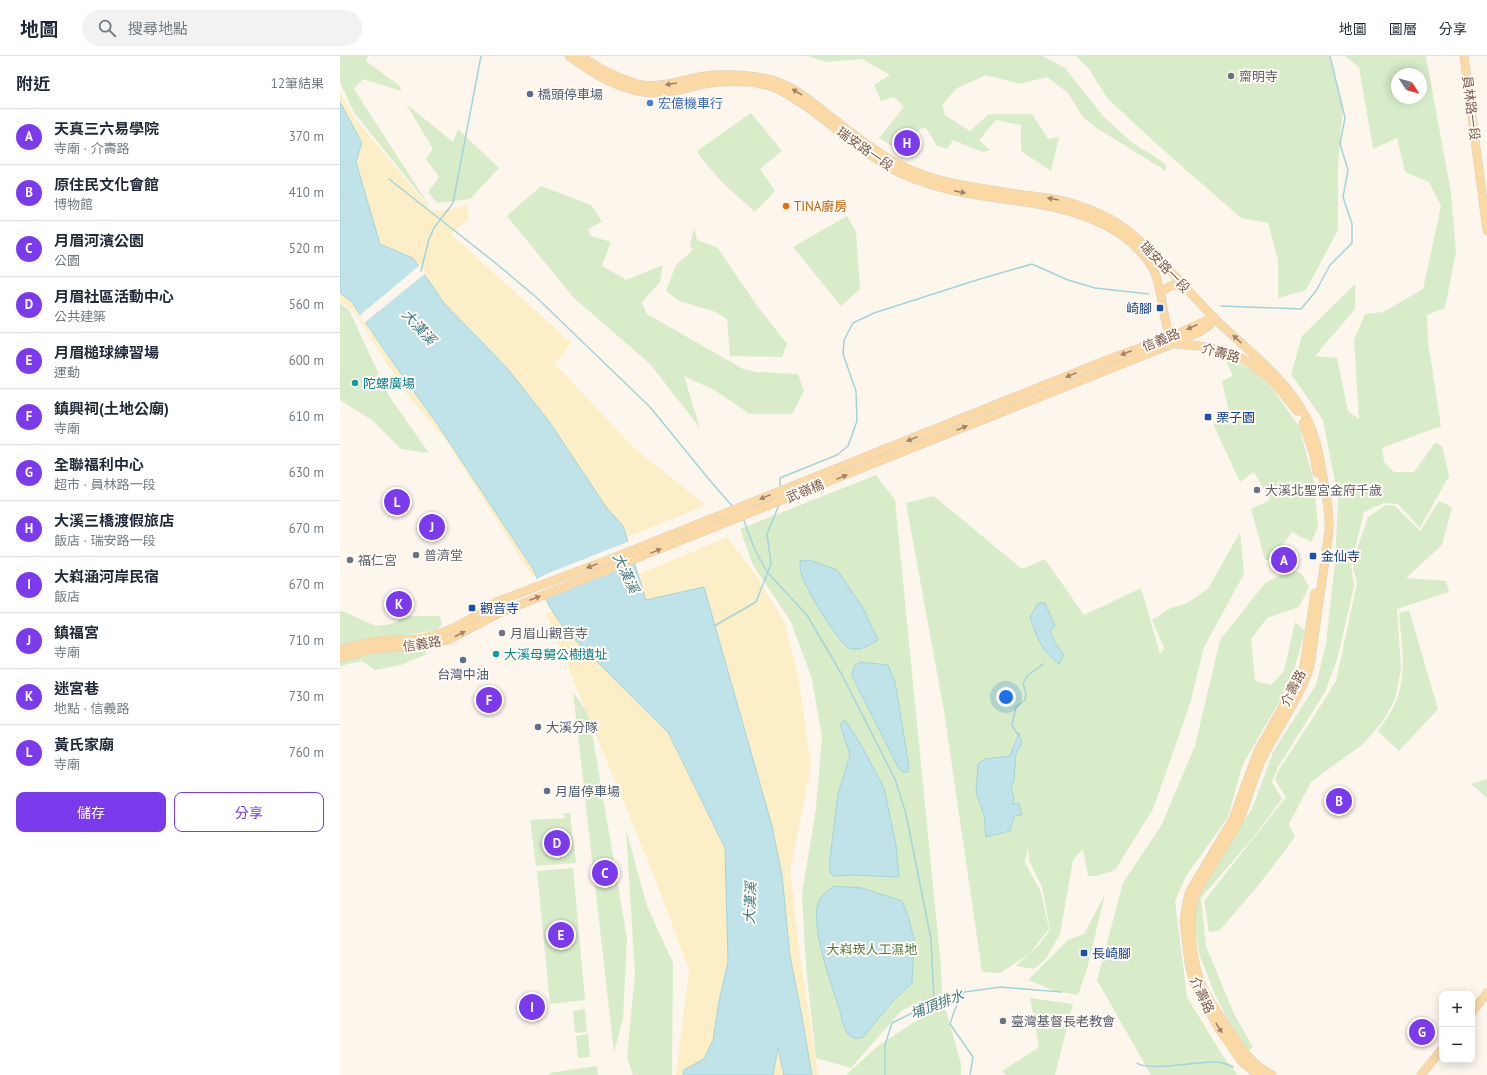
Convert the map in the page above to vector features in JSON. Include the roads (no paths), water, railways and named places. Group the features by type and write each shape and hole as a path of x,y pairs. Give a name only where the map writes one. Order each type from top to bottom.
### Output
{"main road":[{"name":"瑞安路一段","path":"570,56 601,78 637,92 672,92 705,84 735,82 769,86 797,100 871,155 898,171 919,181 940,188 971,194 1065,209 1098,221 1125,237 1138,248 1147,259 1154,271 1161,292 1167,327 1171,340"},
{"name":"瑞安路一段","path":"581,56 611,75 640,85 671,85 704,77 732,75 757,77 776,81 804,96 876,150 901,165 927,176 968,186 1057,200 1077,205 1108,218 1131,233 1214,317"},
{"name":"員林路一段","path":"1464,56 1487,231"},
{"path":"1161,292 1172,285 1187,289"},
{"path":"1171,340 1208,327 1213,322 1214,317"},
{"name":"介壽路","path":"1214,317 1275,375 1306,416 1319,454 1329,511 1329,531 1308,673 1262,759 1244,811 1238,823 1196,893 1192,903 1191,923 1195,962 1200,981 1209,1000 1232,1035 1251,1060 1272,1075"},
{"name":"介壽路","path":"1171,340 1213,348 1236,355 1251,363 1274,384 1294,407 1306,428 1314,455 1323,508 1324,531 1304,666 1298,681 1258,751 1233,819 1190,891 1184,921 1189,962 1194,983 1220,1029 1242,1062 1258,1075"},
{"name":"信義路","path":"1108,360 1171,340"},
{"name":"信義路","path":"1111,369 1171,340"},
{"name":"武嶺橋","path":"496,602 630,551 1108,360"},
{"name":"武嶺橋","path":"499,613 1111,369"},
{"name":"信義路","path":"340,650 378,641 417,639 432,636 454,628 481,614 496,602"},
{"name":"信義路","path":"340,658 373,649 416,646 448,640 499,613"},
{"path":"1475,1008 1487,993"},
{"path":"1421,1075 1439,1053"}],"water":[{"name":"大漢溪","path":"340,102 362,143 356,162 380,244 413,258 444,303 507,368 548,420 606,507 623,526 646,600 704,587 772,826 782,875 790,956 812,1075 784,1075 778,1048 773,1075 683,1075 684,1070 704,1059 713,1040 719,1001 728,962 725,848 668,732 566,631 549,606 533,569 436,422 351,301 340,293"},
{"path":"810,560 837,570 863,608 878,640 857,649 849,648 844,644 822,614 803,580 800,570 800,561"},
{"path":"1038,603 1045,603 1055,626 1050,631 1055,643 1064,655 1059,664 1048,654 1040,643 1030,617"},
{"path":"860,662 888,665 895,682 909,767 908,772 904,772 899,769 852,676 854,666"},
{"path":"845,720 860,743 884,788 896,845 899,877 850,875 835,876 830,873 830,859 838,794 850,755 840,724"},
{"path":"1019,733 1022,743 1016,754 1014,780 1011,789 1014,798 1012,804 1019,803 1022,815 1014,816 1010,831 986,837 984,815 976,792 978,764 985,759 1010,756"},
{"path":"834,886 862,888 902,901 914,938 912,983 895,999 862,1038 852,1037 845,1030 819,940 817,926 818,903 822,896"}],"waterway":[{"path":"421,271 429,239 434,228 453,203 481,56"},
{"path":"1221,306 1301,309 1316,291 1330,265 1352,243 1352,224 1343,197 1348,170 1340,144 1345,118 1330,56"},
{"path":"389,179 536,297 650,407 734,508"},
{"path":"780,489 780,478 837,455 848,446 857,421 856,391 843,354 844,340 853,323 874,313 1032,264 1068,280 1095,288 1149,294"},
{"path":"714,626 756,602 771,564 767,534 779,505"},
{"path":"743,518 755,550 767,572 807,615 842,675 895,779 906,814 931,939 934,1002"},
{"path":"1018,735 1012,725 1016,707 1025,700 1026,693 1023,684 1027,676 1043,664"},
{"name":"埔頂排水","path":"885,1075 885,1045 892,1023 934,1002 964,992 1001,987 1061,992"},
{"path":"964,992 955,1009 950,1024 973,1057 970,1075"},
{"name":"埔頂排水","path":"1137,1063 1143,1066 1174,1066 1217,1062 1233,1067"}],"place":[{"name":"齋明寺","path":"1231,76"},
{"name":"橋頭停車場","path":"530,94"},
{"name":"宏億機車行","path":"650,103"},
{"name":"大溪三橋渡假旅店","path":"907,143"},
{"name":"TINA廚房","path":"786,206"},
{"name":"崎腳","path":"1160,308"},
{"name":"陀螺廣場","path":"355,383"},
{"name":"栗子園","path":"1208,417"},
{"name":"大溪北聖宮金府千歲","path":"1257,490"},
{"name":"黃氏家廟","path":"397,502"},
{"name":"鎮福宮","path":"432,527"},
{"name":"普濟堂","path":"416,555"},
{"name":"金仙寺","path":"1313,556"},
{"name":"福仁宮","path":"350,560"},
{"name":"天真三六易學院","path":"1284,560"},
{"name":"迷宮巷","path":"399,604"},
{"name":"觀音寺","path":"472,608"},
{"name":"月眉山觀音寺","path":"502,633"},
{"name":"大溪母舅公樹遺址","path":"496,654"},
{"name":"台灣中油","path":"463,660"},
{"name":"鎮興祠(土地公廟)","path":"489,700"},
{"name":"大溪分隊","path":"538,727"},
{"name":"月眉停車場","path":"547,791"},
{"name":"原住民文化會館","path":"1339,801"},
{"name":"月眉社區活動中心","path":"557,843"},
{"name":"月眉河濱公園","path":"605,873"},
{"name":"月眉槌球練習場","path":"561,935"},
{"name":"長崎腳","path":"1084,953"},
{"name":"大嵙涵河岸民宿","path":"532,1007"},
{"name":"臺灣基督長老教會","path":"1003,1021"},
{"name":"全聯福利中心","path":"1422,1032"}],"park label":[{"name":"大嵙崁人工濕地","path":"872,949"}]}
